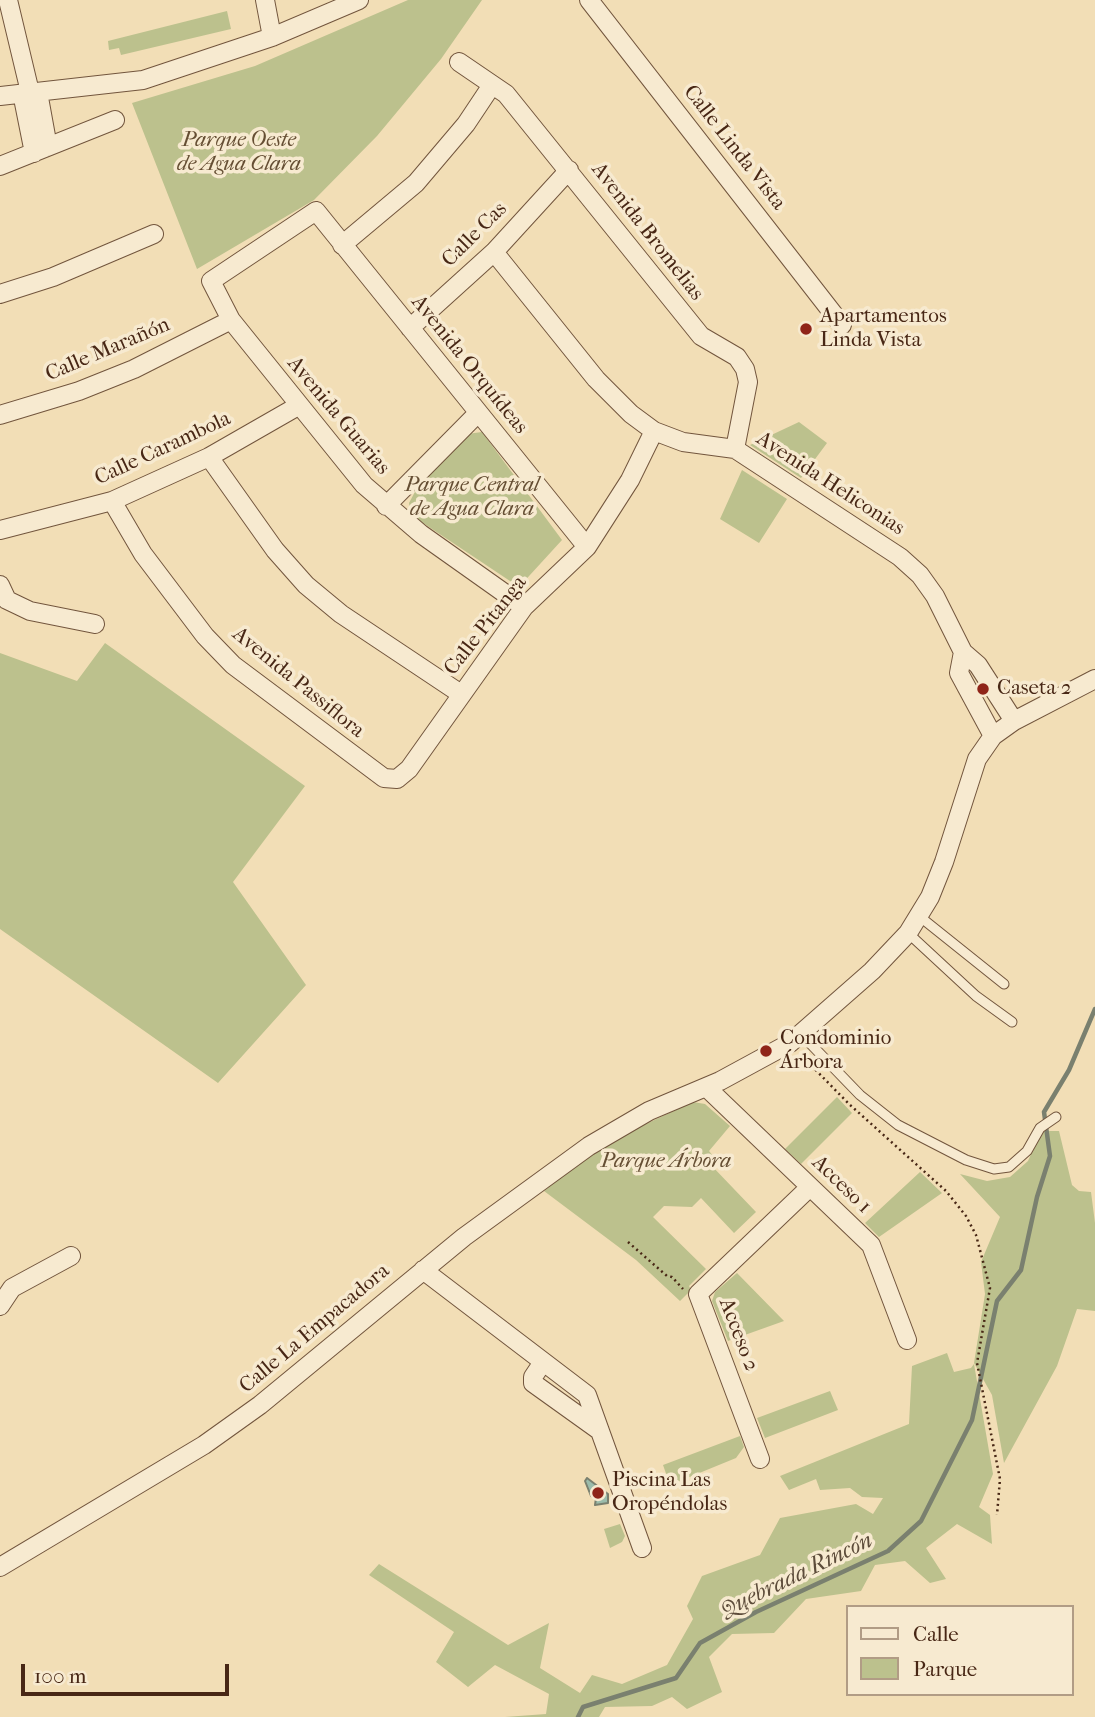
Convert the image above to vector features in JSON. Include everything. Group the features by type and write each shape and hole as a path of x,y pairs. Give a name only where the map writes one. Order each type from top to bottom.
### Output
{"street":[{"path":"8,0 41,150"},
{"path":"265,0 272,37"},
{"path":"0,96 143,80 272,37 359,0"},
{"name":"Calle Linda Vista","path":"589,0 842,325"},
{"name":"Avenida Bromelias","path":"459,62 506,94 701,336 731,352 745,369 748,382 747,401 735,449"},
{"path":"342,245 376,220 416,183 466,124 492,85"},
{"path":"0,166 115,120"},
{"name":"Calle Cas","path":"410,328 494,252 569,170"},
{"name":"Avenida Orquídeas","path":"211,281 316,211 587,547"},
{"path":"0,294 53,277 153,234"},
{"name":"Avenida Heliconias","path":"494,252 596,379 631,414 654,431 683,442 735,449 900,557 920,575 935,596 963,652 978,665 1014,721"},
{"name":"Avenida Guarias","path":"211,281 231,320 364,485 386,506 524,607"},
{"name":"Calle Marañón","path":"0,415 79,391 134,369 231,320"},
{"name":"Calle Carambola","path":"0,530 112,501 209,457 298,406"},
{"path":"386,506 478,413"},
{"name":"Calle Pitanga","path":"397,779 409,769 524,607 587,547 630,480 654,431"},
{"path":"209,457 275,550 306,585 341,614 461,694"},
{"name":"Avenida Passiflora","path":"112,501 143,554 205,636 233,665 384,778 397,779"},
{"path":"0,585 8,600 30,611 95,624"},
{"name":"Avenida Heliconias","path":"963,652 959,673 993,736"},
{"path":"993,736 1014,721 1095,680"},
{"name":"Calle La Empacadora","path":"0,1567 204,1445 238,1421 530,1186 589,1146 649,1111 706,1087 796,1038 872,971 908,933 919,916 944,862 977,759 993,736"},
{"name":"Acceso 1","path":"706,1087 871,1245 907,1340"},
{"name":"Acceso 2","path":"760,1459 698,1294 810,1187"},
{"path":"0,1306 12,1288 71,1256"},
{"path":"423,1270 587,1395 642,1548"}],"lane":[{"path":"919,916 1004,984"},
{"path":"908,933 976,996 1012,1021"},
{"path":"796,1038 898,1125 967,1160 994,1169 1009,1167 1027,1151 1040,1128 1056,1117"}],"path":[{"path":"796,1038 849,1104 946,1191 966,1216 976,1235 990,1287 977,1363 1000,1479 997,1515"},
{"path":"628,1242 667,1276 673,1277 688,1293"}],"green space":[{"name":"Parque Oeste de Agua Clara","path":"408,0 482,0 441,59 377,136 314,200 197,269 132,103 255,66"},
{"path":"227,11 231,29 121,55 119,48 109,50 108,41"},
{"path":"799,422 827,443 801,478 750,445"},
{"name":"Parque Central de Agua Clara","path":"482,432 562,540 519,587 411,515 409,503 417,488 467,434"},
{"path":"742,470 787,499 759,543 720,519"},
{"path":"105,643 305,786 233,882 306,985 218,1083 0,929 0,653 77,681"},
{"path":"837,1097 852,1113 801,1164 785,1149"},
{"name":"Parque Árbora","path":"693,1102 705,1104 730,1126 709,1151 714,1157 711,1165 756,1212 734,1233 701,1198 692,1207 664,1206 653,1217 706,1269 689,1286 691,1290 680,1301 636,1260 544,1191 585,1158 633,1130"},
{"path":"1041,1131 1059,1131 1072,1185 1079,1191 1091,1192 1095,1223 1095,1311 1077,1309 1057,1366 1004,1463 992,1395 974,1363 985,1294 981,1262 1000,1217 960,1174 987,1181 1010,1177 1028,1161"},
{"path":"920,1172 942,1193 879,1237 865,1223"},
{"path":"737,1273 784,1321 728,1341 712,1301 715,1292"},
{"path":"947,1353 954,1372 971,1368 974,1364 993,1474 979,1507 990,1515 992,1544 957,1524 926,1548 946,1579 930,1583 905,1561 875,1565 861,1591 806,1599 774,1633 732,1634 709,1657 722,1692 687,1709 672,1697 652,1706 605,1707 599,1717 505,1717 546,1714 549,1694 495,1665 468,1687 436,1662 454,1632 369,1575 379,1564 508,1645 549,1623 540,1668 580,1693 592,1675 622,1684 667,1665 693,1619 687,1606 702,1576 760,1555 780,1518 856,1504 873,1514 883,1498 862,1497 850,1488 820,1490 816,1479 789,1490 780,1476 909,1424 912,1366"},
{"path":"830,1391 838,1410 765,1438 757,1418"},
{"path":"740,1436 744,1447 736,1458 670,1485 663,1465"},
{"path":"620,1524 625,1536 622,1542 610,1548 604,1529"}],"shaded area":[{"name":"Piscina Las Oropéndolas","path":"587,1478 608,1494 608,1503 595,1505 596,1498 591,1496 585,1481"}],"waterway":[{"name":"Quebrada Rincón","path":"578,1717 583,1707 676,1678 700,1643 756,1612 888,1551 921,1521 972,1420 997,1301 1021,1270 1037,1197 1050,1156 1044,1112 1069,1070 1095,1009"}],"place":[{"name":"Apartamentos Linda Vista","path":"806,329"},
{"name":"Caseta 2","path":"983,689"},
{"name":"Condominio Árbora","path":"766,1051"},
{"name":"Piscina Las Oropéndolas","path":"598,1493"}]}
